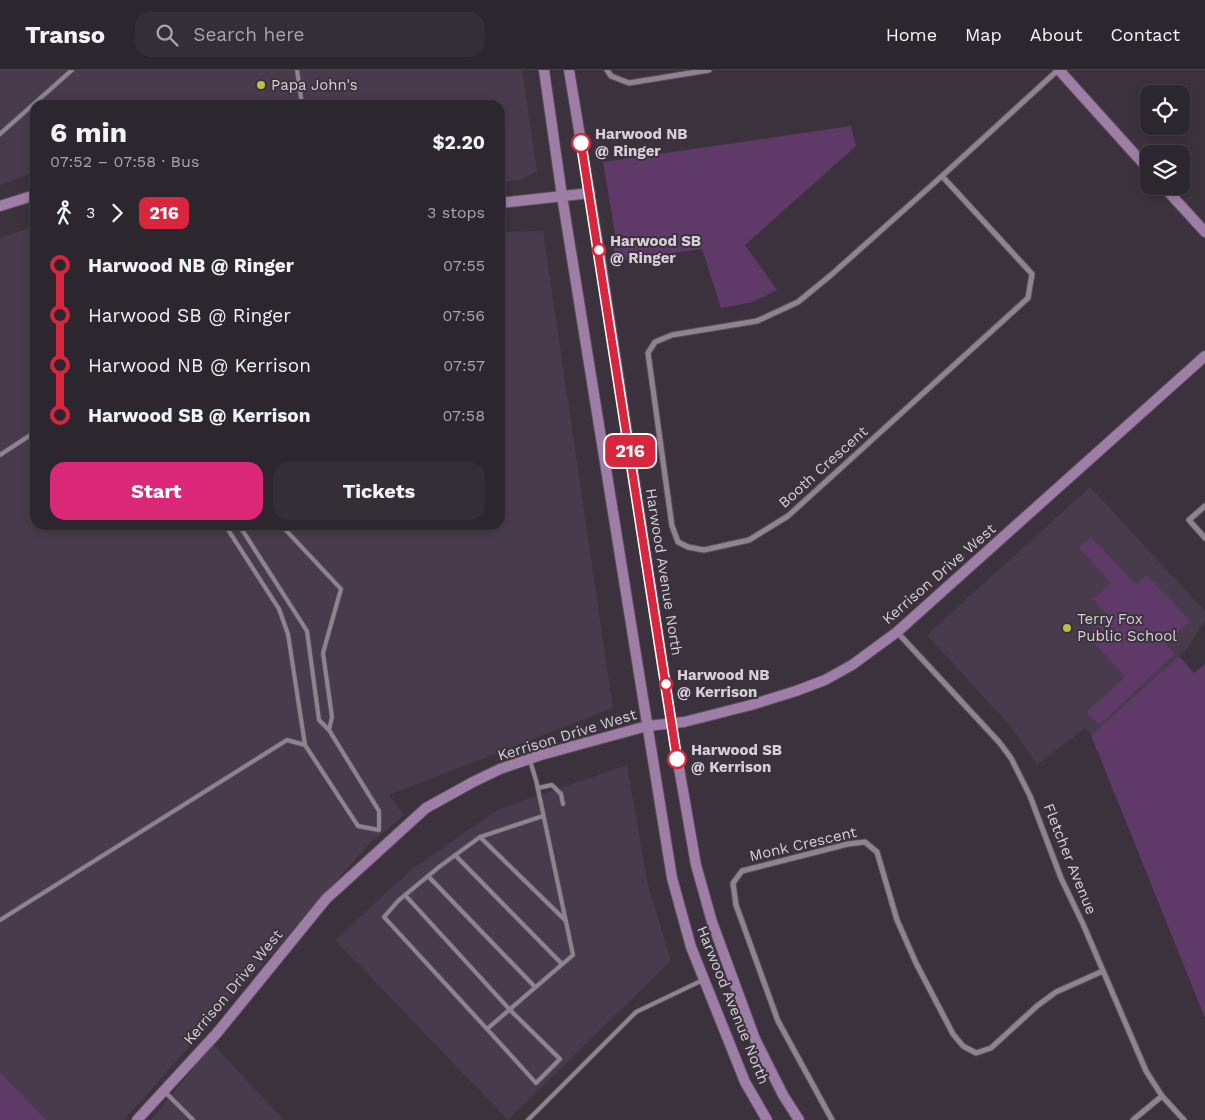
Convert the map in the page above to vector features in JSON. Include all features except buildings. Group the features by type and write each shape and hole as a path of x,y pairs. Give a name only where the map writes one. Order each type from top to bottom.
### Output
{"main road":[{"name":"Harwood Avenue North","path":"544,70 562,196 672,878 691,947 745,1082 767,1120"},
{"name":"Harwood Avenue North","path":"569,70 696,865 712,922 755,1039 783,1095 799,1120"},
{"path":"1058,70 1140,160"},
{"path":"505,202 590,193"},
{"path":"1171,195 1205,232"},
{"path":"0,206 30,197"},
{"name":"Kerrison Drive West","path":"137,1120 216,1033 326,899 426,808 500,769 605,736 751,705 825,680 852,665 897,632 1205,356"}],"street":[{"path":"607,70 611,76 629,82 710,70"},
{"name":"Booth Crescent","path":"942,176 1032,274 1028,298 788,516 748,540 704,550 688,547 678,542 672,526 648,353 655,342 672,335 756,321 798,302 942,176 1058,70"},
{"path":"1205,506 1189,520 1205,538"},
{"name":"Fletcher Avenue","path":"897,632 1011,758 1030,796 1061,878 1146,1072 1162,1096 1184,1120"},
{"name":"Monk Crescent","path":"832,1120 778,1021 739,914 733,884 742,871 848,844 865,842 877,852 897,920 916,963 953,1034 963,1046 976,1052 991,1048 1036,1006 1056,992 1103,971"},
{"path":"1133,1120 1162,1096"}],"lane":[{"path":"38,100 72,70"},
{"path":"297,70 301,100"},
{"path":"0,134 30,107"},
{"path":"0,455 30,435"},
{"path":"228,530 279,609 288,634 306,745 358,826 379,830 379,811 329,730 319,720 307,631 242,530"},
{"path":"286,530 341,589 323,653 332,717 329,730"},
{"path":"0,920 287,740 306,745"},
{"path":"487,1029 573,955 538,788 530,759"},
{"path":"538,788 552,785 561,794 563,804"},
{"path":"405,895 510,1010 560,1059 536,1083 384,917 405,895 480,837 544,816"},
{"path":"480,837 566,921"},
{"path":"455,856 562,964"},
{"path":"428,876 535,987"},
{"path":"528,1120 636,1012 704,980"},
{"path":"164,1091 193,1120"}],"shaded area":[{"path":"0,70 522,70 537,171 520,180 505,182 505,100 30,100 30,174 0,185"},
{"path":"851,126 856,146 745,245 777,290 753,302 721,308 702,249 619,260 618,256 615,256 613,240 616,239 603,162"},
{"path":"30,228 30,530 505,530 505,232 543,231 613,708 389,795 404,815 369,844 124,1120 0,1120 0,238"},
{"name":"Terry Fox Public School","path":"1090,487 1205,611 1205,621 1185,651 1091,735 1085,728 1037,765 1012,728 927,635"},
{"path":"1091,537 1136,585 1147,575 1190,621 1166,644 1175,654 1099,725 1087,712 1125,677 1087,635 1108,616 1093,599 1111,583 1079,548"},
{"path":"1179,656 1194,673 1205,664 1205,1018 1091,735"},
{"path":"627,765 648,885 671,961 508,1120 335,940 413,868 499,809"},
{"path":"213,1044 284,1120 151,1120"},
{"path":"0,1072 46,1120 0,1120"}],"bus line":[{"name":"216","path":"581,143 677,759"}],"place":[{"name":"Papa John's","path":"261,85"},
{"name":"Harwood NB @ Ringer","path":"581,143"},
{"name":"Harwood SB @ Ringer","path":"599,250"},
{"name":"Terry Fox Public School","path":"1067,628"},
{"name":"Harwood NB @ Kerrison","path":"666,684"},
{"name":"Harwood SB @ Kerrison","path":"677,759"}]}
